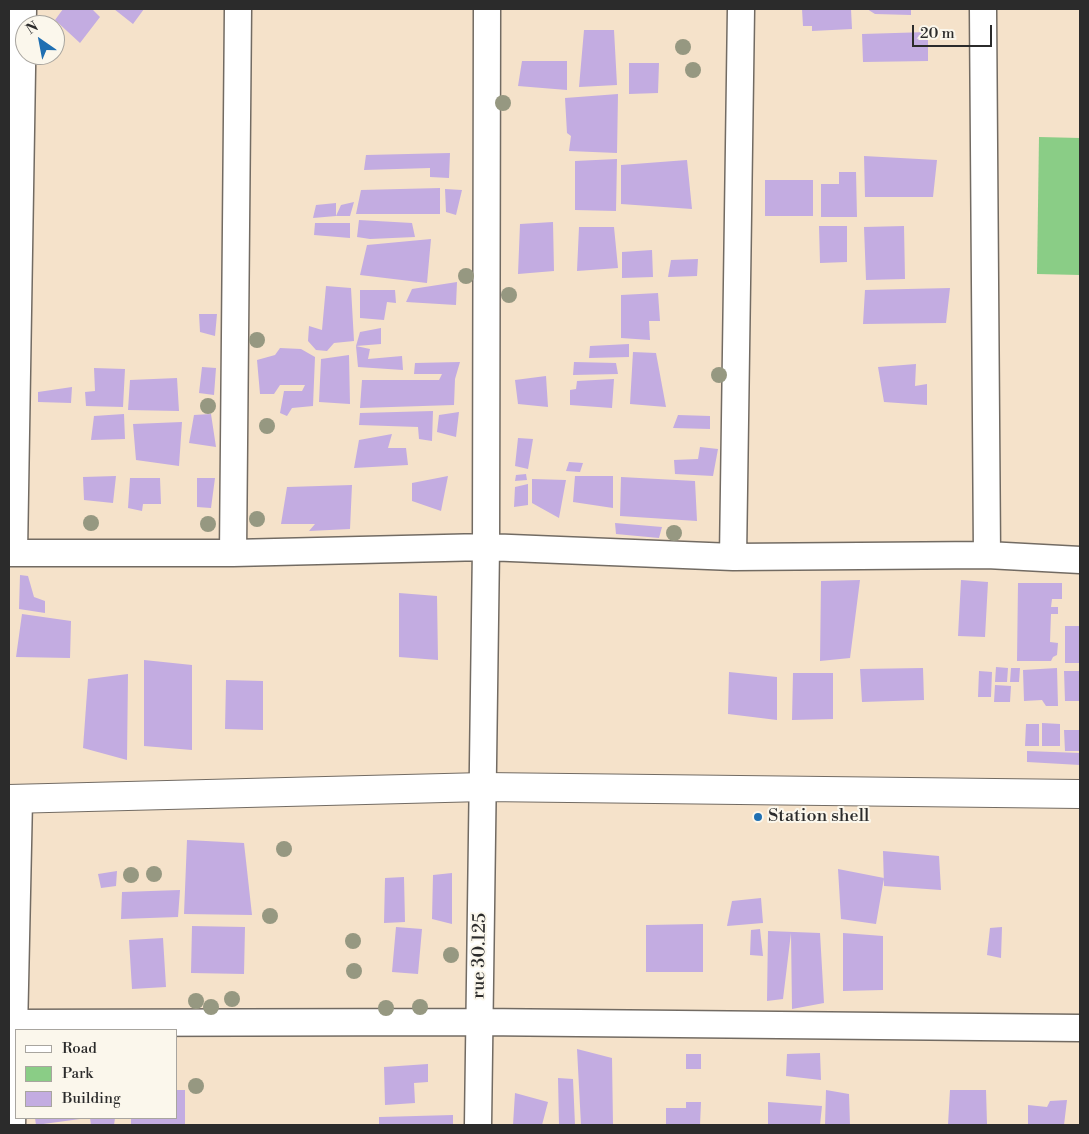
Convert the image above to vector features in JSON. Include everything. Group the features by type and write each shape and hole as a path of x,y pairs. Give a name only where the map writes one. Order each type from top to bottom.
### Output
{"street":[{"path":"23,9 12,553 233,554 486,547 733,558 987,555 1080,560"},
{"path":"233,554 238,9"},
{"name":"rue 30.125","path":"478,1125 486,547 487,9"},
{"path":"733,558 741,9"},
{"path":"983,9 987,555"},
{"path":"12,1125 11,1023 14,799 484,787 1080,794"},
{"path":"11,1023 478,1022 1080,1028"}],"green space":[{"path":"1039,137 1080,138 1080,275 1037,274"}],"building":[{"path":"63,9 92,9 100,17 80,43 65,29 65,15 59,15"},
{"path":"114,9 144,9 133,24"},
{"path":"802,9 851,9 852,29 812,31 812,26 803,26"},
{"path":"867,9 911,9 911,15 875,14"},
{"path":"584,30 614,30 617,85 579,87"},
{"path":"928,32 928,61 863,62 862,34"},
{"path":"522,61 567,61 567,90 518,86"},
{"path":"629,63 659,63 658,93 629,94"},
{"path":"618,94 617,153 569,151 571,136 567,133 565,98"},
{"path":"450,153 449,178 430,177 430,168 364,170 366,155"},
{"path":"864,156 937,160 933,197 865,197"},
{"path":"617,159 616,211 575,210 575,161"},
{"path":"687,160 692,209 621,204 621,165"},
{"path":"839,172 856,172 857,217 821,217 821,184 839,184"},
{"path":"765,180 813,180 813,216 765,216"},
{"path":"440,188 440,214 356,214 361,190"},
{"path":"445,189 462,190 456,215 446,212"},
{"path":"354,202 350,216 336,216 341,205"},
{"path":"336,203 336,216 313,218 316,205"},
{"path":"359,220 412,223 415,237 370,239 357,237"},
{"path":"553,222 554,271 518,274 520,224"},
{"path":"315,223 350,223 350,238 314,235"},
{"path":"819,226 847,226 847,262 820,263"},
{"path":"904,226 905,279 866,280 864,227"},
{"path":"579,227 614,227 618,268 577,271"},
{"path":"431,239 427,283 360,275 367,245"},
{"path":"652,250 653,277 622,278 622,252"},
{"path":"698,259 697,276 668,277 671,260"},
{"path":"457,282 456,305 406,302 412,289"},
{"path":"326,286 351,288 354,341 334,343 327,351 316,350 308,341 309,326 322,330"},
{"path":"950,288 946,323 863,324 865,290"},
{"path":"360,290 395,290 396,303 387,302 384,320 360,318"},
{"path":"658,293 660,321 649,321 650,340 621,338 621,295"},
{"path":"199,314 217,314 215,336 200,332"},
{"path":"381,328 381,344 356,346 360,332"},
{"path":"629,344 629,357 589,358 590,346"},
{"path":"356,346 370,349 368,359 402,356 403,370 358,367"},
{"path":"280,348 301,349 315,357 313,406 292,408 287,416 280,413 284,391 302,391 305,385 280,385 274,394 260,394 257,360 275,355"},
{"path":"633,352 656,353 666,407 630,404"},
{"path":"349,355 350,404 319,402 321,359"},
{"path":"460,362 455,379 454,405 360,408 362,380 439,380 442,374 414,374 415,363"},
{"path":"574,362 616,363 618,374 573,375"},
{"path":"916,364 915,386 927,384 927,405 884,402 878,367"},
{"path":"202,367 216,368 214,395 199,393"},
{"path":"94,368 125,369 123,407 86,406 85,392 95,391"},
{"path":"546,376 548,407 518,404 515,380"},
{"path":"177,378 179,411 128,410 130,380"},
{"path":"614,379 612,408 570,405 570,390 576,389 577,381"},
{"path":"72,387 71,403 38,402 38,392"},
{"path":"433,411 432,441 419,439 418,427 359,425 360,413"},
{"path":"459,412 456,437 437,432 439,415"},
{"path":"124,414 125,439 91,440 94,416"},
{"path":"211,414 216,447 189,443 194,415"},
{"path":"678,415 710,416 710,429 673,428"},
{"path":"182,422 179,466 136,460 133,424"},
{"path":"392,434 388,448 406,448 408,465 354,468 359,440"},
{"path":"518,438 533,439 528,469 515,466"},
{"path":"700,447 718,449 713,476 675,474 674,460 698,459"},
{"path":"569,462 583,463 580,472 566,471"},
{"path":"526,474 527,480 515,481 516,475"},
{"path":"116,476 113,503 84,500 83,477"},
{"path":"448,476 441,511 412,501 412,483"},
{"path":"575,476 613,476 613,508 573,502"},
{"path":"621,477 695,481 697,521 620,516"},
{"path":"130,478 160,478 161,504 143,504 142,511 128,508"},
{"path":"197,478 215,478 211,508 197,507"},
{"path":"532,479 566,480 559,518 532,503"},
{"path":"528,484 528,505 514,507 515,487"},
{"path":"352,485 350,529 309,531 315,524 281,524 287,487"},
{"path":"615,523 662,527 659,538 616,534"},
{"path":"20,575 28,576 34,597 45,601 45,613 19,609"},
{"path":"860,580 850,658 820,661 821,581"},
{"path":"961,580 988,582 985,637 958,636"},
{"path":"1018,583 1062,583 1062,599 1052,599 1051,607 1058,607 1058,614 1051,614 1050,642 1058,643 1057,655 1051,661 1017,661"},
{"path":"399,593 437,596 438,660 399,657"},
{"path":"22,614 71,621 70,658 16,657"},
{"path":"1065,626 1080,626 1080,663 1065,663"},
{"path":"144,660 192,665 192,750 144,746"},
{"path":"996,667 1008,668 1007,682 995,682"},
{"path":"923,668 924,700 862,702 860,669"},
{"path":"1011,668 1020,668 1019,682 1010,682"},
{"path":"1057,668 1058,706 1046,706 1042,700 1024,701 1023,670"},
{"path":"979,671 992,672 991,697 978,697"},
{"path":"1064,671 1080,671 1080,701 1065,701"},
{"path":"729,672 777,677 777,720 728,714"},
{"path":"793,673 833,673 833,719 792,720"},
{"path":"128,674 127,760 83,748 88,679"},
{"path":"226,680 263,681 263,730 225,729"},
{"path":"995,685 1011,686 1010,702 994,702"},
{"path":"1042,723 1060,724 1060,746 1042,746"},
{"path":"1026,724 1039,724 1039,746 1025,746"},
{"path":"1064,730 1080,730 1080,751 1065,751"},
{"path":"1027,751 1080,753 1080,765 1027,762"},
{"path":"187,840 244,843 252,915 184,914"},
{"path":"883,851 939,856 941,890 884,886"},
{"path":"838,869 884,878 876,924 841,919"},
{"path":"117,871 116,886 101,888 98,874"},
{"path":"452,873 452,924 432,919 433,875"},
{"path":"404,877 405,922 384,923 385,878"},
{"path":"180,890 178,917 121,919 122,892"},
{"path":"761,898 763,923 727,926 732,901"},
{"path":"703,924 703,972 646,972 646,925"},
{"path":"192,926 245,927 244,974 191,973"},
{"path":"396,927 422,929 418,974 392,972"},
{"path":"1002,927 1001,958 987,955 990,928"},
{"path":"760,929 763,956 750,955 751,930"},
{"path":"768,931 820,933 824,1003 792,1009 791,933 783,999 767,1001"},
{"path":"843,933 883,936 883,990 843,991"},
{"path":"163,938 166,987 132,989 129,940"},
{"path":"577,1049 612,1058 613,1125 581,1125"},
{"path":"820,1053 821,1080 786,1076 787,1054"},
{"path":"686,1054 701,1054 701,1069 686,1069"},
{"path":"428,1064 428,1082 414,1083 415,1103 385,1105 384,1067"},
{"path":"558,1078 573,1079 575,1125 559,1125"},
{"path":"178,1090 185,1090 185,1125 131,1124 131,1119 178,1119"},
{"path":"826,1090 849,1094 850,1125 825,1125"},
{"path":"950,1090 986,1090 987,1124 948,1125"},
{"path":"515,1093 548,1102 542,1125 513,1125"},
{"path":"1067,1100 1064,1125 1028,1125 1028,1105 1047,1107 1050,1101"},
{"path":"686,1102 701,1102 700,1125 666,1125 666,1108 686,1108"},
{"path":"768,1102 822,1106 820,1125 768,1125"},
{"path":"453,1115 453,1125 379,1125 379,1117"},
{"path":"35,1119 80,1119 36,1125"},
{"path":"90,1119 115,1119 114,1125 91,1125"}],"place":[{"name":"Station shell","path":"758,817"}]}
